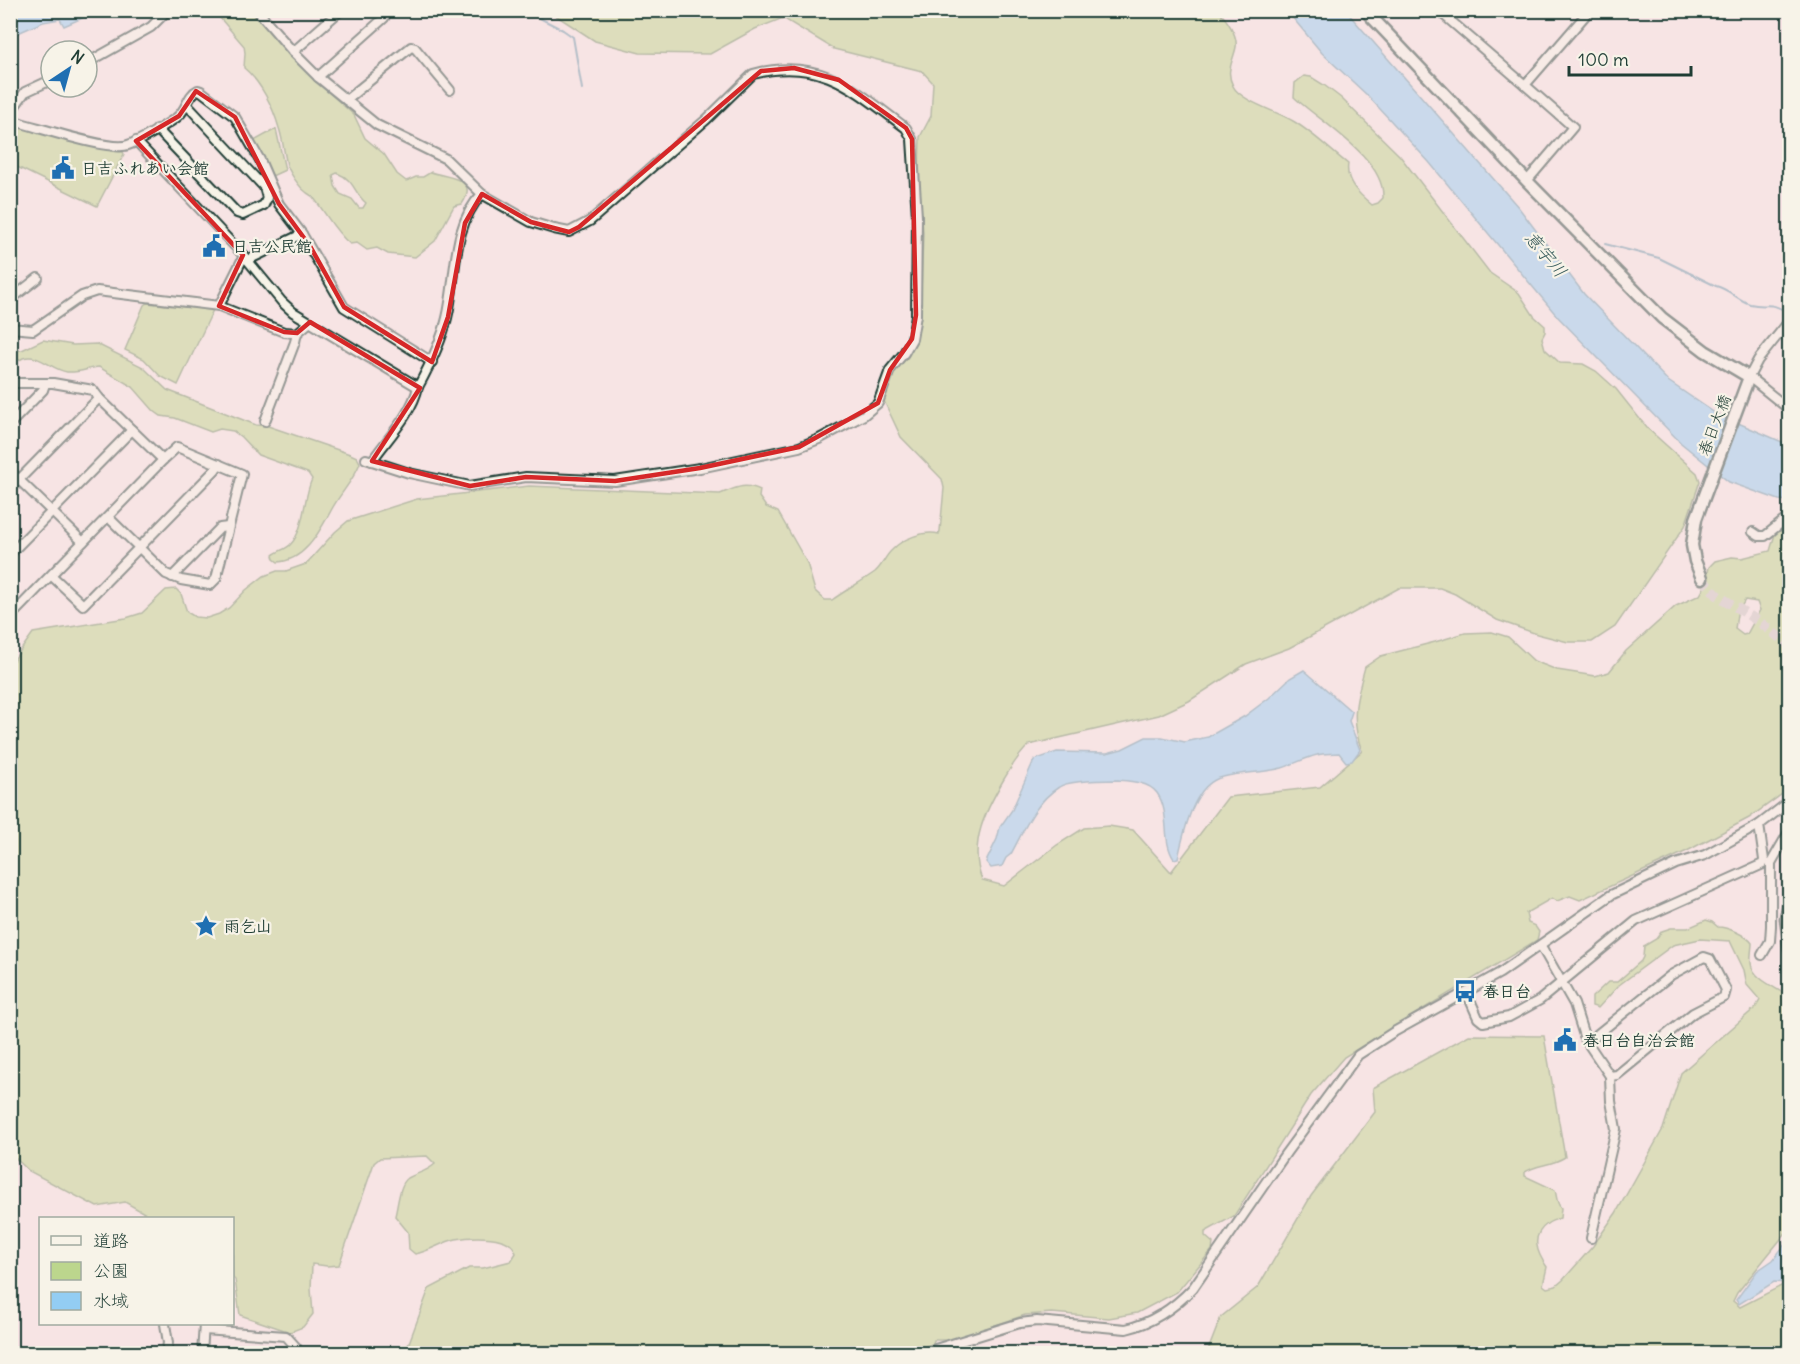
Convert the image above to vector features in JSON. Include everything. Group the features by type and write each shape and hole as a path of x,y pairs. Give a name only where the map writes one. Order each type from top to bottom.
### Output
{"street":[{"path":"99,56 151,27 168,10"},
{"path":"257,10 318,78 377,125 424,146 446,159 482,194 531,222 568,232 590,221 707,119 753,74 794,68 820,72 856,90 906,128 912,139 916,217 916,315 912,339 890,370 878,403 874,407 819,439 778,453 615,481 526,477 470,486 409,473 369,460 407,412 432,362 448,317 458,248 465,223 474,202 482,194"},
{"path":"293,52 341,10"},
{"path":"318,78 384,18 386,15 384,10"},
{"path":"1365,10 1527,181 1662,318 1790,410"},
{"path":"1438,10 1573,127 1527,181"},
{"path":"1525,85 1590,10"},
{"path":"346,100 411,47 415,48 450,90"},
{"path":"10,113 25,92 39,86"},
{"path":"10,117 16,122 106,145 127,146 179,116 188,105 193,93 198,90 232,114 260,160 279,204 302,234 344,307 432,362"},
{"path":"158,129 237,213 243,215 264,205 267,198 264,187 188,105"},
{"path":"136,141 246,258 282,302 310,322 418,387"},
{"path":"219,306 246,258 302,234"},
{"path":"10,303 38,278"},
{"path":"10,328 33,330 82,296 97,291 219,306 284,332 297,333"},
{"path":"1748,380 1758,360 1790,320"},
{"path":"265,420 297,333 310,322"},
{"name":"春日大橋","path":"1702,578 1695,561 1693,539 1698,513 1748,380"},
{"path":"10,382 45,384 53,382 93,390 163,460"},
{"path":"10,424 43,390 45,384"},
{"path":"10,489 99,398"},
{"path":"10,554 132,430"},
{"path":"10,617 52,576 83,542 177,447 242,474 216,579 210,585 172,577 108,517"},
{"path":"52,576 83,605 219,464"},
{"path":"10,471 83,542"},
{"path":"1753,532 1759,536 1765,536 1790,516"},
{"path":"172,577 220,528 228,527"},
{"path":"919,1353 1000,1328 1037,1321 1126,1329 1150,1320 1176,1305 1201,1278 1286,1153 1358,1055 1392,1033 1467,993 1541,946 1611,895 1676,864 1705,855 1759,825 1790,801"},
{"path":"1759,825 1767,863 1771,926 1770,941 1762,955"},
{"path":"1467,993 1478,1018 1483,1022 1509,1017 1540,1000 1636,921 1767,863 1790,830"},
{"path":"1790,897 1786,919 1790,949"},
{"path":"1541,946 1563,982 1578,1014 1585,1039 1610,1076 1611,1101 1616,1129 1591,1238"},
{"path":"1585,1039 1594,1037 1671,975 1704,957 1710,959 1726,990 1724,997 1693,1013 1617,1075 1610,1076"},
{"path":"165,1325 168,1343 166,1353"},
{"path":"202,1353 204,1327 286,1336 291,1338 296,1347 294,1353"}],"highlighted area":[{"path":"794,68 839,80 906,128 912,139 916,315 912,339 890,370 878,403 799,447 700,468 615,481 526,477 470,486 372,461 420,388 310,322 297,333 284,332 219,306 243,255 136,141 179,116 196,91 235,117 279,204 310,246 344,307 432,362 448,317 465,223 482,194 531,222 569,232 579,227 761,71"}],"green space":[{"path":"214,11 255,11 273,35 315,76 324,88 354,115 365,138 384,154 397,174 406,181 423,177 431,172 459,180 464,184 467,188 462,204 454,206 435,241 415,257 388,254 377,248 367,250 357,243 350,244 344,239 313,197 300,187 290,172 270,103 256,80 244,68 244,46","holes":["337,173 343,176 366,203 363,208 359,208 352,199 340,194 335,186 333,175"]},
{"path":"549,11 1218,11 1228,22 1235,37 1236,47 1230,66 1230,76 1233,86 1243,97 1300,125 1348,164 1351,182 1372,205 1383,198 1381,183 1374,169 1349,142 1294,97 1295,83 1304,76 1311,77 1341,98 1400,156 1490,273 1519,293 1534,316 1545,326 1542,338 1545,349 1560,363 1583,364 1596,371 1616,389 1647,428 1697,473 1700,481 1685,526 1615,627 1592,642 1568,642 1497,620 1455,594 1440,588 1399,588 1289,648 1246,664 1189,701 1159,715 1029,745 1004,779 985,815 977,853 982,880 1004,886 1057,845 1084,828 1109,826 1133,830 1171,872 1228,797 1320,787 1362,751 1355,719 1357,699 1365,667 1381,656 1465,633 1492,632 1508,637 1534,661 1557,670 1595,676 1609,672 1626,651 1676,606 1700,595 1705,586 1709,567 1715,561 1732,557 1742,558 1770,551 1776,531 1789,518 1789,789 1749,818 1687,851 1580,900 1570,896 1557,901 1552,898 1526,913 1528,923 1535,926 1539,932 1537,940 1344,1057 1311,1095 1234,1216 1205,1232 1205,1236 1213,1243 1212,1250 1177,1292 1137,1313 1109,1318 1052,1313 1025,1315 952,1340 934,1340 931,1353 409,1353 406,1351 429,1289 469,1268 483,1268 511,1261 516,1253 507,1242 481,1237 456,1239 415,1254 409,1249 408,1232 395,1216 405,1181 435,1164 427,1156 380,1158 374,1163 339,1265 312,1264 313,1314 303,1327 290,1332 240,1315 234,1279 234,1217 151,1217 125,1202 97,1207 29,1171 10,1153 10,665 33,633 126,618 142,613 166,590 176,589 181,594 187,612 195,617 207,618 229,608 246,590 264,576 306,564 348,521 417,499 529,486 720,494 750,486 760,490 759,497 766,507 778,512 807,563 815,591 825,600 832,600 875,572 901,542 920,534 939,534 940,531 944,488 942,479 901,437 884,401 893,373 908,357 917,338 920,322 923,233 919,175 920,137 931,116 933,83 922,71 834,49 783,18 755,29 710,54 640,53 595,41","holes":["1745,600 1757,602 1760,610 1747,634 1743,635 1735,629 1737,614"]},
{"path":"10,126 39,130 123,152 97,206 11,164"},
{"path":"276,129 285,170 272,176 254,141"},
{"path":"147,303 213,310 178,385 160,376 144,359 125,350 144,305"},
{"path":"43,340 73,345 97,344 143,367 167,390 256,425 268,426 350,454 357,457 360,463 312,542 297,556 278,562 273,555 290,545 301,523 312,479 308,473 258,455 233,431 220,429 211,432 175,418 161,416 133,387 99,367 67,372 29,357 11,364 11,351 22,350"},
{"path":"1706,920 1749,940 1752,943 1752,969 1766,983 1789,997 1789,1229 1733,1301 1740,1307 1789,1282 1789,1353 1207,1353 1221,1317 1258,1287 1311,1196 1375,1112 1373,1088 1469,1035 1544,1036 1565,1157 1530,1169 1525,1172 1525,1176 1555,1190 1557,1202 1561,1208 1560,1218 1550,1222 1542,1229 1538,1234 1537,1245 1540,1256 1547,1267 1543,1285 1547,1288 1556,1286 1563,1280 1593,1246 1616,1213 1663,1129 1681,1073 1756,1007 1760,1000 1747,985 1744,970 1730,941 1700,939 1673,945 1619,985 1598,1008 1592,1006 1592,997 1608,982 1617,982 1641,961 1644,946 1656,939 1662,931 1671,928 1688,928"}],"water":[{"path":"10,11 98,11 64,26 60,19 43,22 11,36"},
{"name":"意宇川","path":"1287,11 1346,11 1519,208 1584,294 1668,381 1715,413 1789,445 1789,501 1779,500 1729,482 1681,443 1557,316 1429,162 1368,96 1322,53"},
{"path":"1304,670 1352,712 1349,721 1360,750 1352,761 1346,762 1339,753 1320,754 1282,768 1230,775 1213,781 1197,799 1187,823 1178,858 1174,859 1168,843 1164,809 1154,789 1139,783 1118,780 1071,783 1059,787 1043,800 1002,866 991,868 986,862 1000,827 1012,810 1034,760 1057,752 1107,753 1122,749 1146,737 1162,737 1185,742 1208,737 1245,716 1290,678"},
{"path":"1789,1239 1787,1283 1774,1282 1739,1304 1736,1300 1757,1271 1773,1260"}],"waterway":[{"path":"524,10 573,37 582,89"},
{"path":"1605,244 1659,258 1750,304 1773,306 1786,312"}],"tunnel":[{"path":"1702,578 1717,595 1761,623 1790,646"}],"place":[{"name":"日吉ふれあい会館","path":"63,168"},
{"name":"日吉公民館","path":"214,246"},
{"name":"雨乞山","path":"206,926"},
{"name":"春日台","path":"1465,991"},
{"name":"春日台自治会館","path":"1565,1040"}]}
